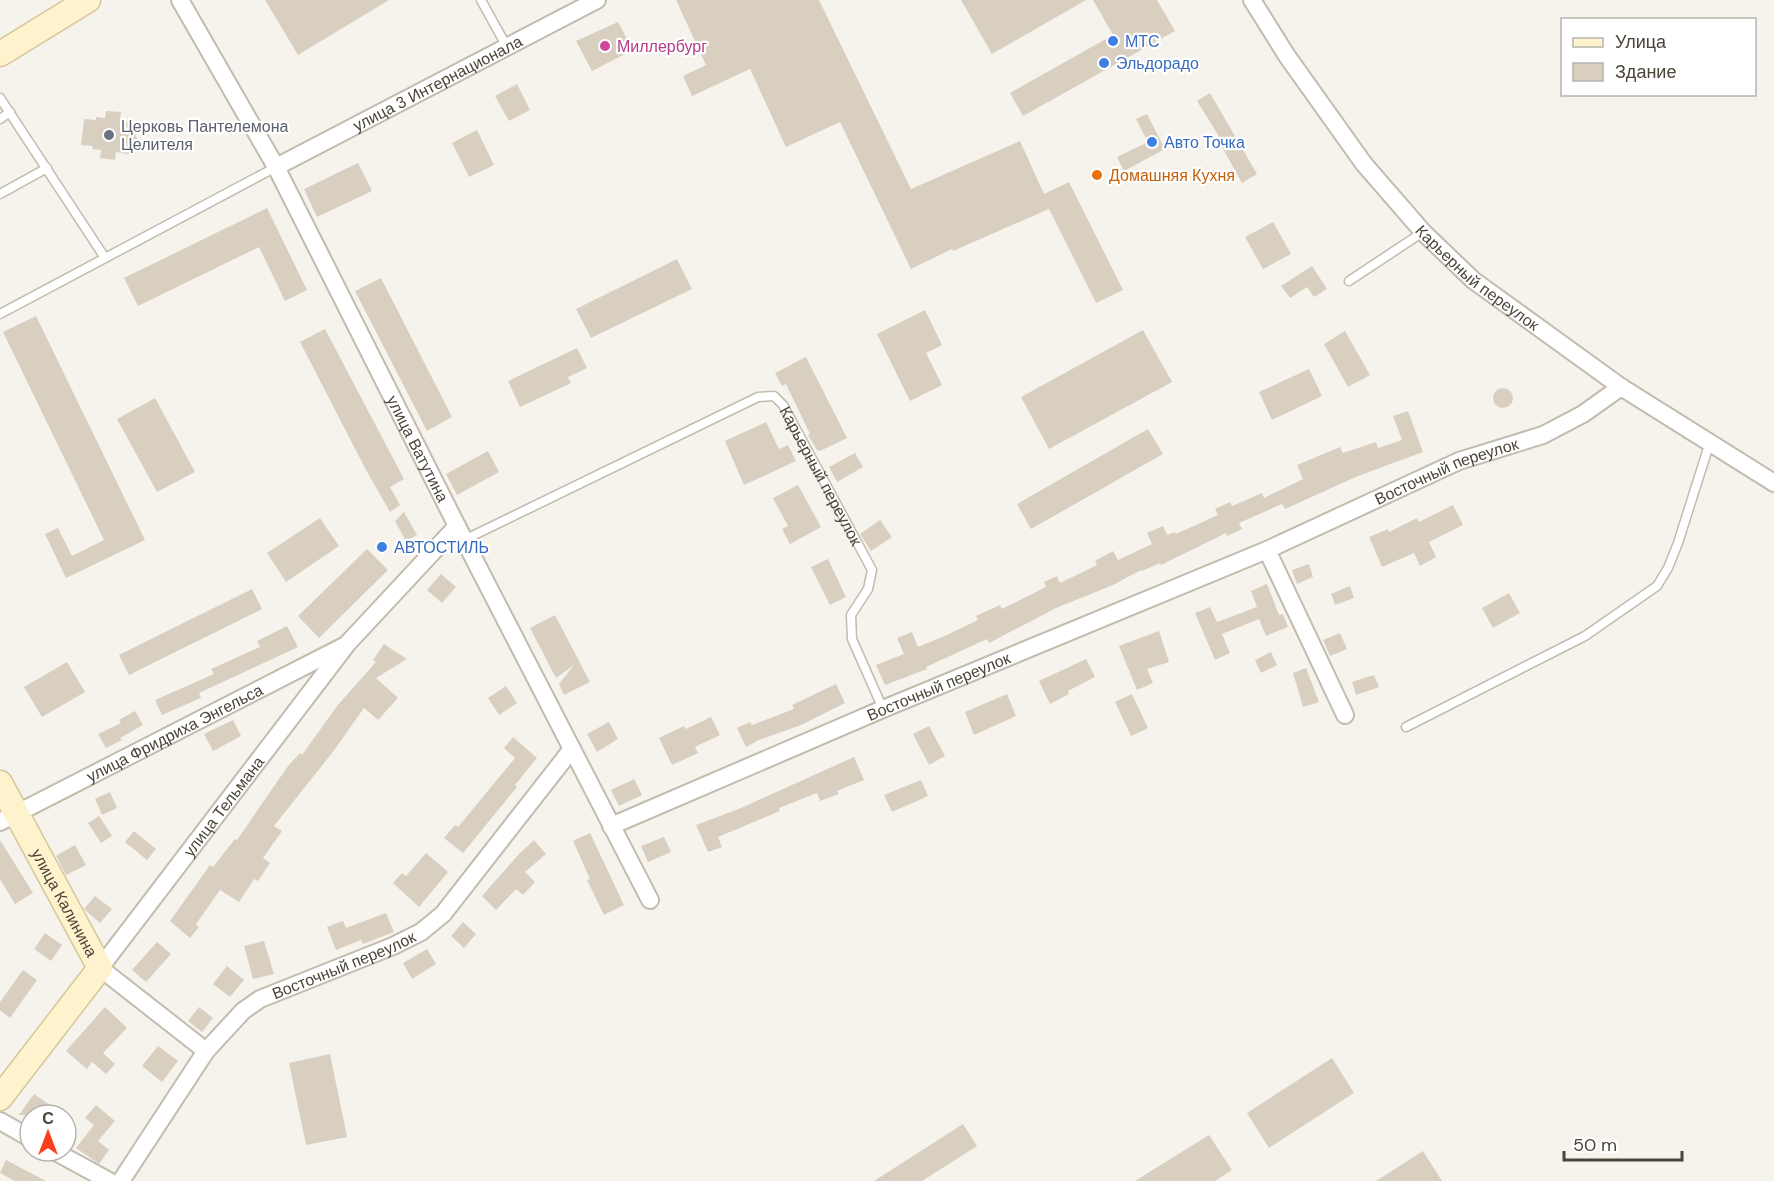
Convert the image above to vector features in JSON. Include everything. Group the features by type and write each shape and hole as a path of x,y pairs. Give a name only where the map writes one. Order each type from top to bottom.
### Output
{"street":[{"path":"0,54 88,0"},
{"name":"улица Ватутина","path":"180,0 276,167 460,533 650,900"},
{"name":"улица 3 Интернационала","path":"276,167 597,0"},
{"name":"Карьерный переулок","path":"1252,0 1287,56 1364,164 1423,232 1473,280 1621,387 1774,483"},
{"name":"Восточный переулок","path":"611,825 883,709 1267,550 1459,461 1543,435 1583,414 1621,387"},
{"name":"улица Тельмана","path":"0,1098 348,643 460,533"},
{"path":"1267,550 1345,716"},
{"name":"улица Фридриха Энгельса","path":"7,818 348,643"},
{"name":"Восточный переулок","path":"122,1181 206,1051 243,1011 260,999 393,946 421,932 443,914 572,749"},
{"name":"улица Калинина","path":"0,783 7,818 100,968 206,1051"},
{"path":"0,1121 18,1131"},
{"path":"76,1163 109,1181"}],"lane":[{"path":"481,0 507,47"},
{"path":"0,98 105,258"},
{"path":"0,118 10,112"},
{"path":"0,314 276,167"},
{"path":"0,194 46,168"},
{"path":"1349,281 1423,232"},
{"name":"Карьерный переулок","path":"460,533 758,397 774,396 783,405 872,570 868,588 851,615 852,639 883,709"},
{"path":"1406,727 1586,636 1657,586 1668,568 1678,543 1710,442"}],"building":[{"path":"265,0 389,0 298,55"},
{"path":"676,0 819,0 911,189 1020,141 1044,194 1069,182 1123,290 1096,303 1049,209 953,251 952,249 911,269 840,122 786,147 750,69 692,96 683,76 706,65"},
{"path":"961,0 1086,0 992,54"},
{"path":"1093,0 1157,0 1175,31 1023,116 1010,93 1113,35"},
{"name":"Миллербург","path":"618,22 633,50 592,71 576,41"},
{"path":"517,84 530,110 509,121 495,96"},
{"path":"1210,93 1257,174 1242,183 1222,147 1225,146 1197,101"},
{"name":"Церковь Пантелемона Целителя","path":"106,111 121,112 120,120 139,123 135,133 137,139 134,155 116,152 115,160 100,158 101,150 92,149 93,146 81,145 84,119 105,118"},
{"path":"1147,114 1165,149 1124,171 1117,157 1148,142 1136,119"},
{"path":"477,130 494,165 469,177 452,143"},
{"path":"358,163 372,191 317,217 304,189"},
{"path":"267,208 307,290 285,301 259,247 138,306 124,278"},
{"path":"1273,222 1291,254 1263,269 1245,237"},
{"path":"677,259 692,289 591,338 576,309"},
{"path":"1312,266 1327,289 1314,297 1307,287 1290,298 1281,286"},
{"path":"381,278 452,417 427,431 355,291"},
{"path":"925,310 942,345 926,353 942,385 910,401 877,334"},
{"path":"36,316 145,540 66,578 45,534 58,528 72,556 104,540 3,332"},
{"path":"325,329 404,479 390,487 400,505 390,512 300,342"},
{"path":"1143,330 1172,382 1049,449 1021,397"},
{"path":"1345,331 1370,375 1348,387 1324,344"},
{"path":"577,348 587,368 568,377 571,383 520,407 508,381"},
{"path":"806,357 847,438 820,451 808,435 810,434 786,384 782,386 775,373"},
{"path":"1309,369 1322,396 1272,420 1259,392"},
{"path":"1503,388 1510,391 1513,398 1510,405 1503,408 1496,405 1493,398 1496,391"},
{"path":"155,398 195,472 157,492 117,419"},
{"path":"1408,411 1423,452 1358,476 1285,509 1282,504 1239,523 1242,529 1227,536 1226,533 1161,565 1160,563 1141,570 1113,585 1056,608 989,643 987,639 926,667 927,669 885,685 876,665 904,654 897,638 912,632 918,647 947,635 978,620 976,616 1000,605 1002,609 1046,587 1044,582 1057,576 1060,583 1097,565 1095,561 1113,551 1118,560 1152,544 1147,533 1163,526 1167,535 1175,532 1176,534 1218,515 1215,509 1230,502 1232,506 1262,493 1264,498 1303,479 1297,465 1340,447 1343,453 1376,442 1378,448 1402,440 1393,416"},
{"path":"766,422 779,449 788,445 796,461 744,485 725,441"},
{"path":"1148,429 1163,454 1031,529 1017,504"},
{"path":"488,451 499,472 457,495 446,474"},
{"path":"855,453 863,467 837,482 829,467"},
{"path":"798,485 821,527 790,544 782,529 788,526 773,498"},
{"path":"1453,505 1463,525 1429,542 1436,557 1420,566 1414,553 1382,567 1369,537 1388,529 1389,532 1417,518 1419,522"},
{"path":"404,512 417,535 406,541 395,521"},
{"path":"320,518 339,546 286,582 267,553"},
{"path":"880,520 892,537 871,551 860,534"},
{"path":"367,549 388,570 319,638 298,616"},
{"path":"828,559 846,597 830,605 811,567"},
{"path":"1309,564 1313,577 1297,584 1292,570"},
{"path":"441,574 456,587 442,603 427,590"},
{"path":"1267,584 1279,615 1283,614 1288,627 1266,636 1259,619 1222,634 1230,653 1215,660 1195,613 1210,607 1217,622 1257,607 1251,591"},
{"path":"1350,586 1354,598 1335,605 1331,594"},
{"path":"252,589 262,609 129,675 119,655"},
{"path":"1509,593 1520,613 1493,628 1482,608"},
{"path":"555,615 590,682 564,695 559,684 574,665 556,678 530,628"},
{"path":"287,626 298,647 199,693 201,698 162,715 155,700 214,674 211,669 260,647 257,641"},
{"path":"1159,631 1169,662 1147,669 1153,683 1137,690 1119,646"},
{"path":"1340,633 1347,649 1330,656 1323,640"},
{"path":"384,644 407,659 376,678 398,698 378,720 364,708 332,753 274,826 282,831 263,858 270,863 258,881 254,879 239,902 220,890 196,924 199,927 190,938 170,921 210,865 213,867 235,839 237,840 288,766 300,753 302,755 337,706 376,662 373,660"},
{"path":"1271,652 1277,665 1261,673 1255,660"},
{"path":"1086,659 1095,677 1068,691 1069,694 1050,704 1039,681"},
{"path":"67,662 85,692 42,717 24,687"},
{"path":"1306,668 1319,702 1303,707 1293,673"},
{"path":"1374,675 1379,687 1356,695 1352,682"},
{"path":"836,684 845,703 801,725 746,747 737,728 750,722 752,725 794,709 792,705"},
{"path":"506,686 517,703 499,715 488,698"},
{"path":"1007,694 1016,716 974,735 965,712"},
{"path":"1132,694 1148,728 1131,736 1115,702"},
{"path":"135,711 143,725 106,748 98,734 121,723 119,720"},
{"path":"711,717 720,735 695,747 698,753 672,765 659,738"},
{"path":"233,720 241,736 213,751 204,734"},
{"path":"609,722 618,739 597,752 587,734"},
{"path":"929,726 945,756 929,765 913,734"},
{"path":"513,737 537,758 515,785 517,787 463,853 444,838 455,825 458,827 515,758 504,748"},
{"path":"854,757 864,780 837,791 839,794 820,801 817,793 779,808 780,811 718,837 722,847 708,852 696,825 741,808"},
{"path":"634,779 642,795 619,806 611,790"},
{"path":"921,780 928,796 892,812 884,795"},
{"path":"110,792 117,808 102,815 95,799"},
{"path":"99,816 112,836 101,843 88,823"},
{"path":"134,831 156,849 147,860 125,842"},
{"path":"590,833 624,905 604,915 587,880 590,879 573,841"},
{"path":"664,837 671,852 648,862 641,846"},
{"path":"0,840 33,893 15,904 0,879"},
{"path":"534,840 546,854 525,872 535,882 523,895 516,889 496,910 482,896"},
{"path":"75,845 86,865 66,875 56,856"},
{"path":"426,853 448,872 419,907 393,883 402,873 406,876"},
{"path":"95,896 112,909 100,923 84,909"},
{"path":"386,913 394,932 363,944 361,940 336,950 327,927 343,921 346,928"},
{"path":"463,922 476,934 464,948 451,936"},
{"path":"45,933 62,945 51,961 34,949"},
{"path":"264,941 274,974 253,979 244,946"},
{"path":"157,942 171,954 146,982 132,970"},
{"path":"427,949 436,964 412,979 403,963"},
{"path":"227,966 244,980 230,997 213,984"},
{"path":"23,970 37,980 10,1018 0,1010 0,1002"},
{"path":"105,1007 127,1028 103,1053 115,1064 106,1074 92,1062 87,1069 66,1051"},
{"path":"199,1007 213,1018 202,1032 188,1021"},
{"path":"158,1046 178,1061 162,1082 142,1066"},
{"path":"330,1054 347,1137 306,1145 289,1063"},
{"path":"1332,1058 1354,1093 1269,1148 1247,1113"},
{"path":"34,1094 47,1103 28,1103"},
{"path":"96,1105 115,1121 98,1141 109,1150 99,1164 78,1149 78,1145 94,1125 85,1118"},
{"path":"963,1124 977,1146 922,1181 874,1181"},
{"path":"1209,1135 1232,1170 1215,1181 1135,1181"},
{"path":"1423,1151 1442,1181 1376,1181"},
{"path":"6,1160 46,1181 15,1181 0,1173"}],"place":[{"name":"МТС","path":"1113,41"},
{"name":"Миллербург","path":"605,46"},
{"name":"Эльдорадо","path":"1104,63"},
{"name":"Церковь Пантелемона Целителя","path":"109,135"},
{"name":"Авто Точка","path":"1152,142"},
{"name":"Домашняя Кухня","path":"1097,175"},
{"name":"АВТОСТИЛЬ","path":"382,547"}]}
